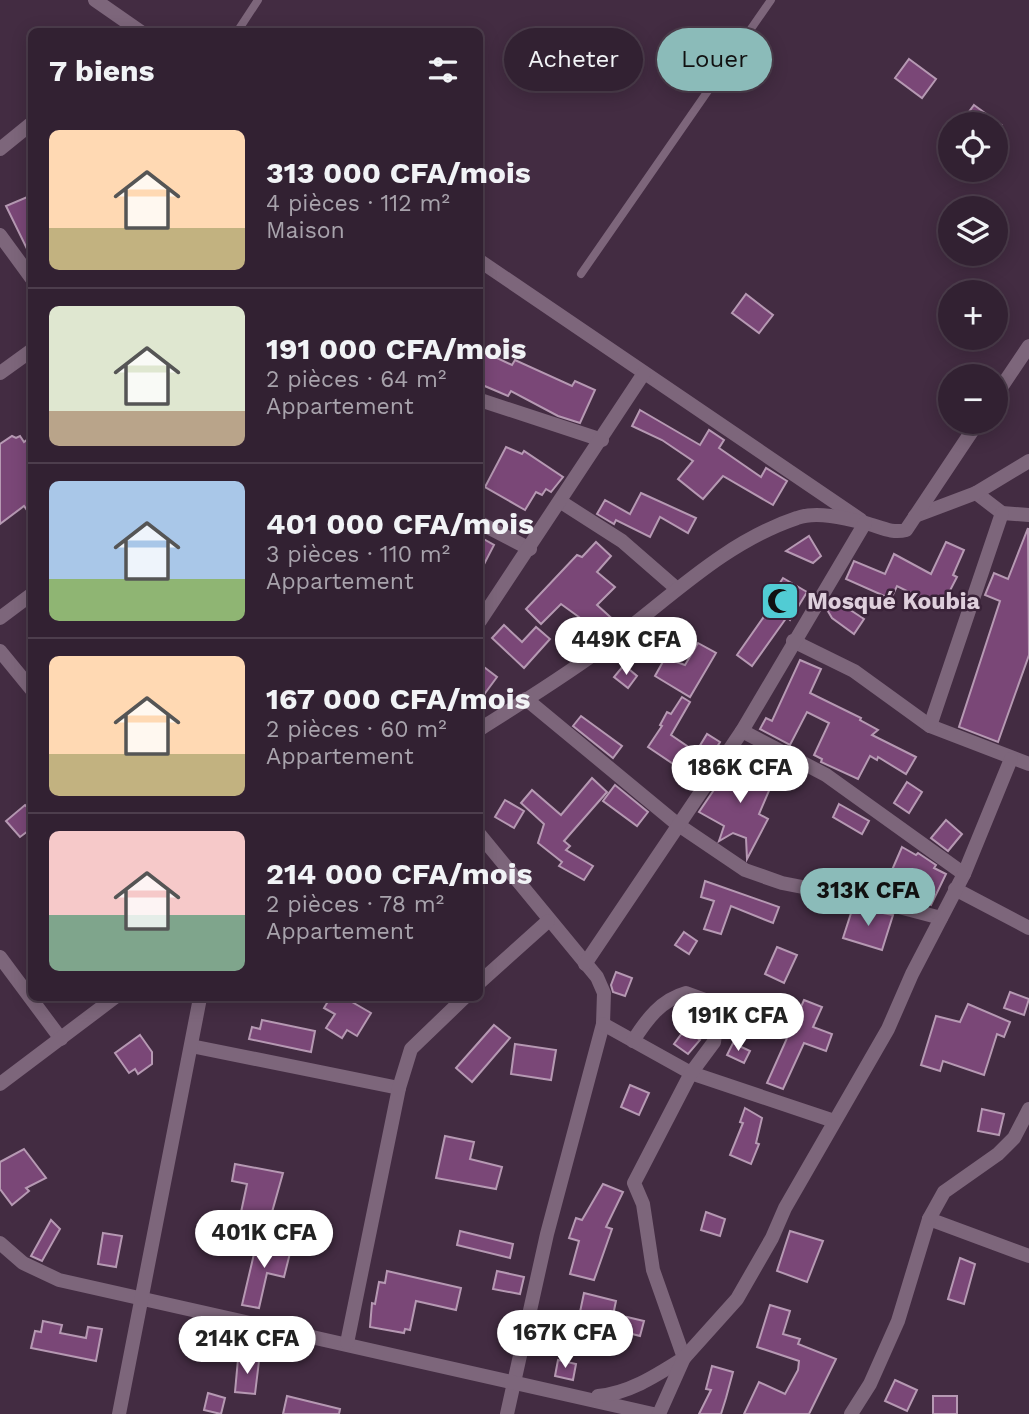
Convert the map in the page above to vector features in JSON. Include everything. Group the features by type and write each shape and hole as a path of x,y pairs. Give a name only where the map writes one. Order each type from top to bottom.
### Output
{"street":[{"path":"95,0 134,28"},
{"path":"0,149 28,126"},
{"path":"0,235 28,274"},
{"path":"483,263 865,523"},
{"path":"1008,377 1029,346"},
{"path":"0,373 28,353"},
{"path":"483,617 644,373"},
{"path":"483,401 602,440"},
{"path":"483,727 612,642 677,589 736,548 799,517 813,514 865,523 888,531 903,531 910,527 970,434"},
{"path":"915,516 976,493 1029,461"},
{"path":"976,493 1002,513 1029,514"},
{"path":"561,502 622,541 677,589"},
{"path":"930,726 1002,513"},
{"path":"585,964 742,731 865,523"},
{"path":"483,525 530,549"},
{"path":"0,618 28,597"},
{"path":"793,641 854,671 930,726 1029,764"},
{"path":"0,651 28,685"},
{"path":"526,699 677,824 745,870 782,883 884,903 941,918"},
{"path":"742,731 825,775 964,874"},
{"path":"586,1398 615,1394 654,1377 684,1358 737,1299 834,1121 888,1029 964,874 1010,758"},
{"path":"483,839 602,985 603,1024 547,1234 507,1414"},
{"path":"955,890 1029,928"},
{"path":"483,979 548,920"},
{"path":"0,957 28,995"},
{"path":"634,1041 646,1021 665,1002 686,993 697,995 711,1006 718,1030 714,1042 691,1073 634,1183 643,1204 653,1270 684,1358 659,1414"},
{"path":"33,1001 61,1039"},
{"path":"0,1084 110,1001"},
{"path":"119,1414 199,1001"},
{"path":"346,1343 399,1088 411,1049 461,1001"},
{"path":"603,1024 691,1073 834,1121"},
{"path":"191,1046 399,1088"},
{"path":"851,1414 870,1384 898,1321 929,1219 944,1192 998,1154 1014,1138 1029,1109"},
{"path":"929,1219 1029,1256"},
{"path":"0,1243 23,1263 59,1280 142,1296 653,1414"}],"lane":[{"path":"240,28 258,0"},
{"path":"581,274 771,0"}],"building":[{"path":"909,59 936,79 922,98 895,78"},
{"path":"974,105 984,112 969,112"},
{"path":"28,197 28,251 6,206"},
{"path":"746,294 773,315 759,333 732,313"},
{"path":"483,351 512,365 515,360 572,386 575,381 595,390 580,423 558,416 511,391 508,396 483,385"},
{"path":"640,410 700,445 709,430 724,440 719,448 761,477 766,468 787,481 773,505 723,476 703,499 678,479 693,461 662,440 632,426"},
{"path":"12,436 20,436 24,442 28,439 28,512 24,506 0,524 0,444"},
{"path":"506,447 522,454 524,451 563,477 551,492 546,489 542,495 536,492 525,510 485,487"},
{"path":"641,493 696,518 688,533 660,517 650,537 616,520 614,524 597,514 605,500 630,514"},
{"path":"1028,528 1029,655 998,742 959,727 1000,601 985,595 994,573 1008,579"},
{"path":"809,536 821,556 813,563 786,551"},
{"path":"483,539 494,545 483,566"},
{"path":"596,542 611,556 597,572 615,587 597,605 618,624 607,632 598,624 594,628 561,604 541,624 526,609 577,555 582,557"},
{"path":"946,542 964,550 953,575 957,577 941,608 897,586 891,599 846,579 854,561 885,574 894,554 931,574"},
{"path":"783,578 807,592 790,620 787,617 752,666 737,655 770,608 766,605"},
{"path":"832,598 864,619 854,634 832,618 826,608"},
{"path":"504,625 522,642 536,627 550,639 524,668 492,638"},
{"path":"698,643 716,653 690,697 655,676 665,658 685,665"},
{"path":"800,660 821,669 810,693 861,718 860,720 878,730 872,735 916,757 906,774 878,757 877,760 870,756 858,779 821,762 822,759 814,755 829,723 807,712 790,745 760,729 766,718 772,721"},
{"path":"624,665 637,676 628,688 614,677"},
{"path":"483,666 497,677 483,696"},
{"path":"682,697 690,702 671,735 696,752 707,734 720,742 697,780 648,747 662,726 660,725 667,712 671,714"},
{"path":"581,716 622,746 613,758 573,726"},
{"path":"738,764 774,779 759,814 768,819 747,859 746,838 733,833 719,841 724,826 699,812 724,775 732,779"},
{"path":"592,778 607,792 564,841 570,846 566,850 593,866 584,880 559,866 562,862 538,843 544,824 521,803 532,790 561,815"},
{"path":"907,782 922,792 909,813 894,803"},
{"path":"615,785 648,812 637,826 603,801"},
{"path":"505,800 524,811 514,828 495,817"},
{"path":"839,804 869,821 862,834 833,817"},
{"path":"25,805 28,808 28,831 20,837 6,821"},
{"path":"946,820 962,834 948,851 931,838"},
{"path":"902,847 916,855 918,853 936,865 934,868 946,874 931,905 902,893 901,897 882,893"},
{"path":"705,881 779,907 773,923 731,906 721,934 704,929 714,901 701,897"},
{"path":"853,907 893,915 882,950 843,938"},
{"path":"684,932 697,941 689,954 675,945"},
{"path":"777,947 797,955 784,983 765,974"},
{"path":"616,972 632,978 625,996 613,992 611,985"},
{"path":"1010,992 1029,999 1024,1015 1004,1008"},
{"path":"804,1000 822,1007 813,1027 832,1034 826,1051 804,1043 783,1089 767,1083"},
{"path":"328,1001 350,1001 371,1013 357,1036 347,1030 342,1038 326,1028 335,1014 324,1008"},
{"path":"968,1004 1010,1022 1004,1037 997,1034 984,1075 943,1061 940,1071 921,1065 936,1016 960,1022"},
{"path":"262,1020 315,1031 311,1052 249,1039 252,1027 260,1029"},
{"path":"494,1025 510,1038 472,1082 456,1068"},
{"path":"685,1029 700,1040 688,1054 674,1044"},
{"path":"140,1035 152,1052 152,1064 138,1074 135,1069 129,1073 115,1053"},
{"path":"733,1043 750,1051 744,1063 727,1055"},
{"path":"515,1044 556,1050 551,1080 511,1074"},
{"path":"630,1085 649,1093 639,1115 621,1107"},
{"path":"745,1108 762,1118 756,1143 759,1144 751,1164 730,1155 743,1123 740,1122"},
{"path":"982,1109 1004,1114 999,1135 978,1131"},
{"path":"445,1136 474,1142 470,1159 502,1167 496,1189 436,1178"},
{"path":"24,1149 46,1178 26,1188 29,1191 12,1205 0,1189 0,1162"},
{"path":"235,1164 283,1173 265,1237 237,1231 247,1184 232,1181"},
{"path":"603,1184 623,1192 606,1227 612,1229 594,1280 570,1274 579,1241 569,1238 576,1218 582,1220"},
{"path":"706,1212 725,1219 720,1236 701,1230"},
{"path":"51,1220 60,1229 42,1261 31,1256"},
{"path":"460,1231 513,1244 510,1258 457,1245"},
{"path":"790,1231 823,1241 807,1282 777,1271"},
{"path":"103,1233 122,1236 116,1267 98,1264"},
{"path":"257,1241 291,1249 284,1277 267,1273 259,1308 242,1305"},
{"path":"960,1258 975,1264 964,1304 948,1299"},
{"path":"387,1271 461,1288 456,1310 416,1301 410,1330 405,1329 404,1333 370,1327 372,1303 375,1304 379,1282 385,1283"},
{"path":"497,1271 524,1277 520,1294 493,1289"},
{"path":"584,1293 616,1301 612,1320 580,1312"},
{"path":"770,1305 790,1311 783,1334 800,1339 798,1344 836,1359 809,1414 744,1414 759,1382 785,1394 798,1370 799,1361 757,1347"},
{"path":"627,1317 644,1321 640,1336 624,1332"},
{"path":"43,1321 62,1325 60,1333 86,1338 88,1327 102,1329 96,1361 31,1348 35,1331 41,1332"},
{"path":"238,1359 259,1361 255,1394 235,1392"},
{"path":"558,1360 576,1364 573,1380 555,1376"},
{"path":"712,1366 733,1372 726,1398 721,1414 699,1414 711,1390 706,1389"},
{"path":"895,1380 917,1390 907,1411 885,1401"},
{"path":"208,1393 225,1398 221,1414 204,1410"},
{"path":"287,1396 340,1409 339,1414 283,1414"},
{"path":"933,1396 957,1396 957,1414 933,1414"}],"place":[{"name":"Mosqué Koubia","path":"780,601"}]}
